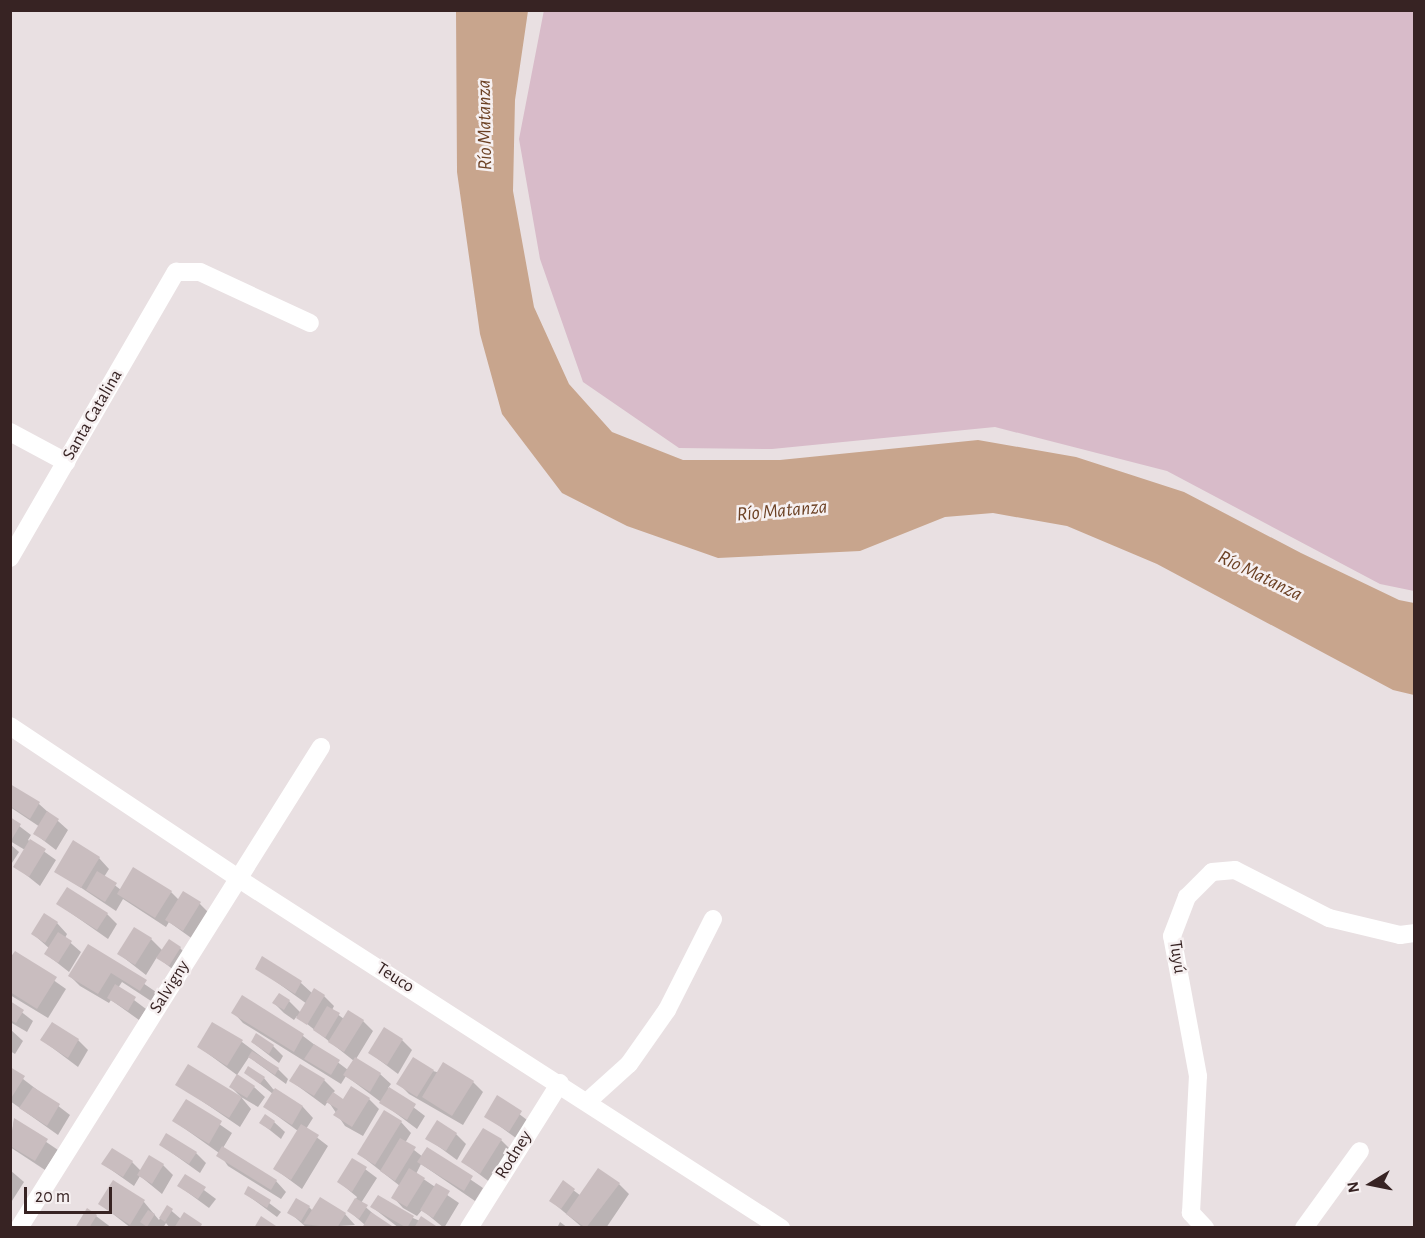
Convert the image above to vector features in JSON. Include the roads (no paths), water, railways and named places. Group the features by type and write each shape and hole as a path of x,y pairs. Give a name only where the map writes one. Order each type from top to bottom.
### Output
{"street":[{"name":"Santa Catalina","path":"10,558 176,272 200,272 310,322"},
{"path":"10,432 66,462"},
{"name":"Teuco","path":"10,726 239,879 781,1227"},
{"name":"Salvigny","path":"19,1227 321,747"},
{"name":"Tuyú","path":"1205,1227 1191,1213 1198,1076 1172,936 1187,897 1212,872 1235,870 1329,918 1400,935 1414,933"},
{"path":"588,1101 629,1064 667,1010 713,919"},
{"name":"Rodney","path":"469,1227 560,1083"},
{"path":"1304,1227 1360,1151"}],"water":[{"name":"Río Matanza","path":"456,11 528,11 515,100 513,191 534,307 569,384 612,432 683,460 780,460 978,440 1076,457 1184,492 1301,553 1399,600 1414,603 1414,695 1393,690 1157,564 1067,526 993,513 945,517 860,551 718,558 627,526 562,493 502,414 480,334 457,172"}]}
